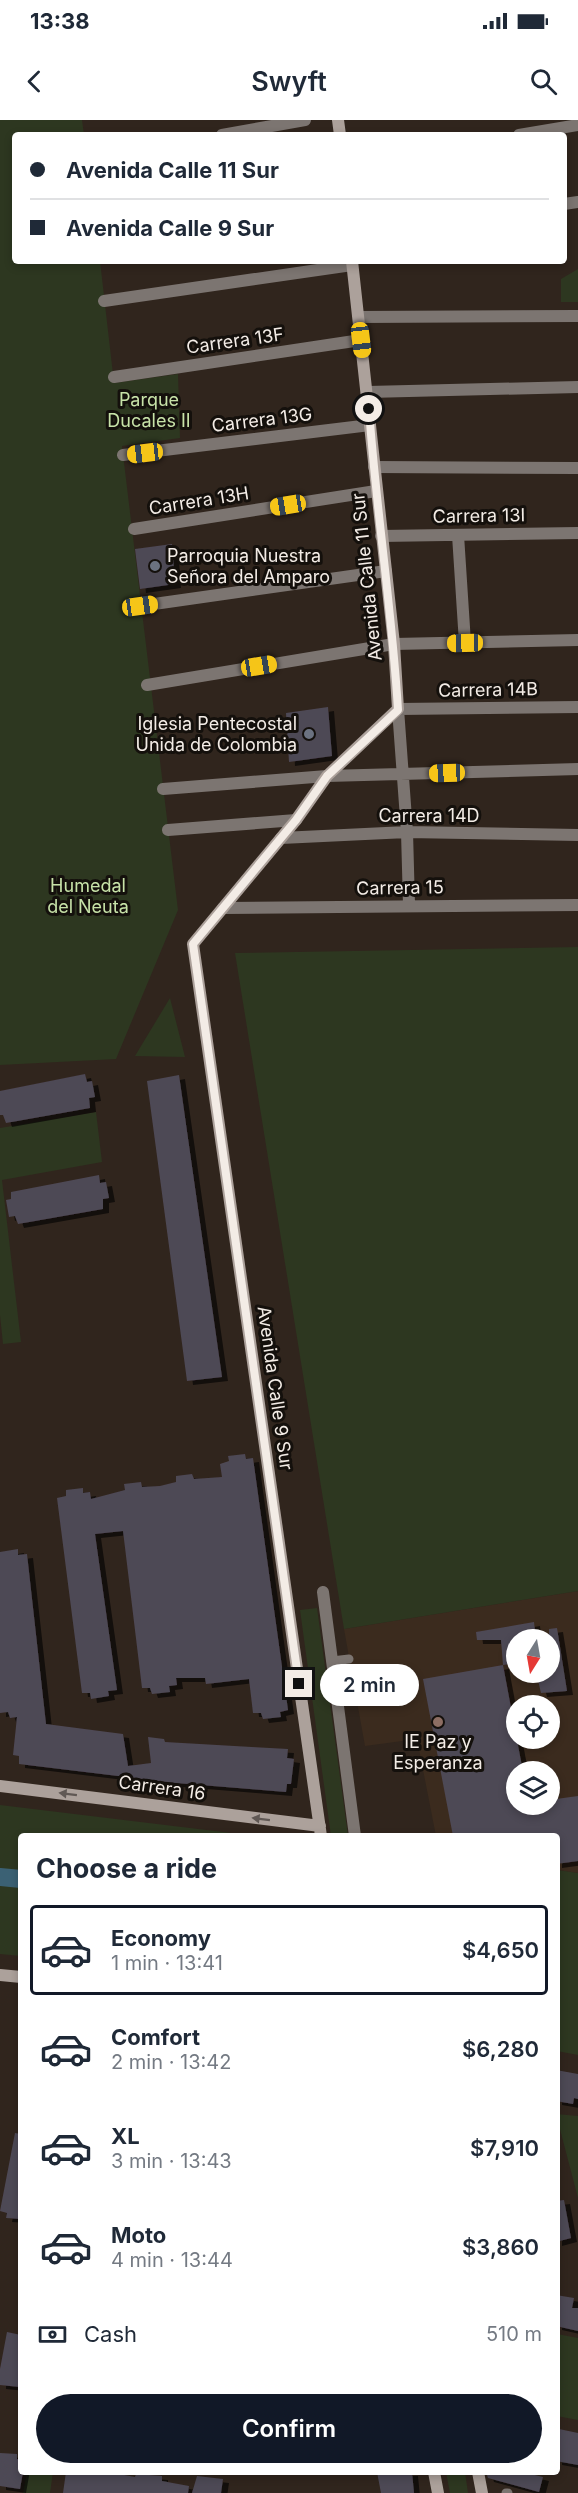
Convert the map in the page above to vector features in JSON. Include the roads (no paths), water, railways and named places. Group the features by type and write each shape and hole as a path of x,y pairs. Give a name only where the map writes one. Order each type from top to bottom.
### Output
{"street":[{"path":"239,132 306,120"},
{"path":"537,132 578,125"},
{"path":"104,301 345,264"},
{"name":"Avenida Calle 11 Sur","path":"352,264 394,644 398,710"},
{"path":"359,317 578,316"},
{"name":"Carrera 13F","path":"114,376 361,340"},
{"path":"368,392 578,387"},
{"name":"Carrera 13G","path":"123,455 370,425"},
{"path":"374,467 578,468"},
{"name":"Carrera 13H","path":"134,529 376,491"},
{"name":"Carrera 13I","path":"381,536 578,533"},
{"path":"458,535 465,643"},
{"path":"140,606 386,571"},
{"path":"147,685 394,644 578,640"},
{"name":"Carrera 14B","path":"398,710 578,707"},
{"path":"398,710 407,832 408,905"},
{"path":"223,908 296,820 327,776 398,710"},
{"path":"163,789 327,776 578,769"},
{"path":"168,830 296,820"},
{"name":"Carrera 14D","path":"281,838 407,832 578,835"},
{"name":"Carrera 15","path":"223,908 578,905"},
{"name":"Avenida Calle 9 Sur","path":"223,908 193,944 320,1831"},
{"path":"323,1592 355,1833"},
{"name":"Carrera 16","path":"0,1786 320,1831"},
{"path":"0,1975 18,1977"},
{"path":"435,2475 438,2493"},
{"path":"479,2475 482,2493"}],"lane":[{"path":"332,1661 349,1659"}],"waterway":[{"path":"0,1877 18,1879"}],"place":[{"name":"Parroquia Nuestra Señora del Amparo","path":"155,566"},
{"name":"Iglesia Pentecostal Unida de Colombia","path":"309,734"},
{"name":"IE Paz y Esperanza","path":"438,1722"}],"park label":[{"name":"Parque Ducales II","path":"149,410"},
{"name":"Humedal del Neuta","path":"88,896"}]}
